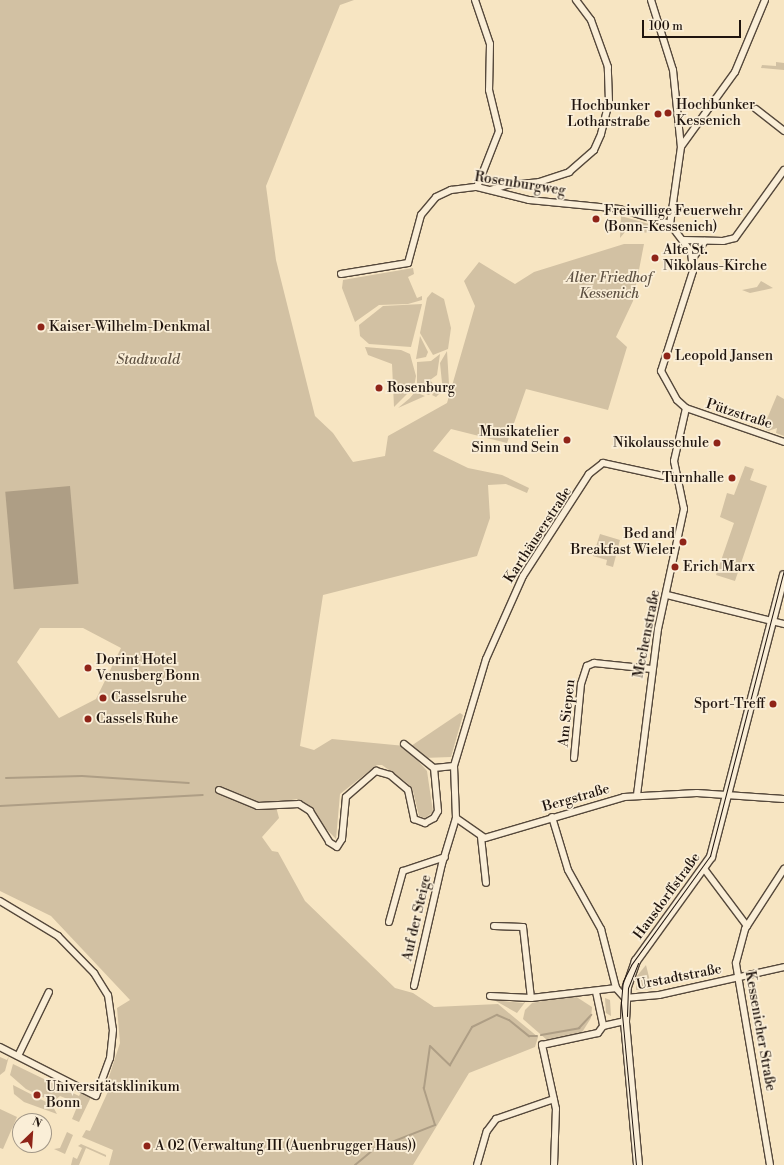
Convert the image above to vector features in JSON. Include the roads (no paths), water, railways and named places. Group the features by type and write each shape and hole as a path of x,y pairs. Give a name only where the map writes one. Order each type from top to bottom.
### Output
{"main road":[{"name":"Hausdorffstraße","path":"638,1165 624,998 636,961 705,870 728,795 784,575"}],"street":[{"path":"475,0 490,44 489,90 499,131 477,187"},
{"path":"490,190 506,185 539,182 569,172 594,150 602,134 609,102 608,67 590,20 576,0"},
{"path":"651,0 674,70 681,147 671,225 683,240 692,258"},
{"path":"681,147 735,72 765,0"},
{"path":"756,109 784,131"},
{"path":"683,240 705,242 735,238 784,170"},
{"name":"Rosenburgweg","path":"341,274 408,263 416,226 430,203 451,190 477,187 528,200 620,209 671,225"},
{"path":"686,408 674,395 661,366 687,296 692,258 705,242"},
{"name":"Pützstraße","path":"686,408 784,442"},
{"name":"Mechenstraße","path":"637,795 652,669 684,509 674,456 686,408"},
{"name":"Karthäuserstraße","path":"454,766 499,626 523,576 592,470 600,464 609,463 678,479"},
{"path":"667,595 784,624"},
{"name":"Am Siepen","path":"574,758 581,684 587,666 594,663 652,669"},
{"path":"404,744 434,768 454,766 456,818 481,837 486,883"},
{"path":"219,790 258,806 299,804 310,811 329,842 337,847 342,838 346,797 376,771 390,775 408,790 414,819 425,823 434,818 438,811 434,768"},
{"name":"Bergstraße","path":"481,837 490,838 552,817 637,795 728,795 784,799"},
{"path":"552,817 568,870 601,929 616,988 624,998"},
{"name":"Auf der Steige","path":"414,986 445,856 456,818"},
{"name":"Auf der Steige","path":"389,922 403,871 445,856"},
{"name":"Kessenicher Straße","path":"770,1165 737,978 738,947 747,926 784,869"},
{"path":"705,870 747,926"},
{"path":"0,901 58,936 104,987 112,1020 112,1050 96,1096 0,1047"},
{"path":"494,926 523,927 531,999"},
{"name":"Urstadtstraße","path":"624,998 737,978 784,967"},
{"path":"490,996 531,999 589,989 596,992 616,988"},
{"path":"18,1056 49,992"},
{"path":"596,992 603,1026"},
{"path":"554,1165 557,1127 554,1099 542,1045 598,1032 603,1026 625,1021"},
{"path":"477,1165 487,1131 496,1119 554,1099"}],"waterway":[{"path":"6,778 82,776 189,783"},
{"path":"0,806 203,795"},
{"path":"355,1165 374,1149 435,1125 424,1088 430,1046 450,1065 472,1027 497,1015 509,1020 529,1036 537,1036"},
{"path":"541,1035 579,1028 591,1015"}],"tram line":[{"path":"636,1165 621,1002 623,981 631,965 710,856 784,569"},
{"path":"627,1016 628,988 638,963"}],"place":[{"name":"Hochbunker Kessenich","path":"668,113"},
{"name":"Hochbunker Lotharstraße","path":"658,114"},
{"name":"Freiwillige Feuerwehr (Bonn-Kessenich)","path":"596,219"},
{"name":"Alte St. Nikolaus-Kirche","path":"655,258"},
{"name":"Kaiser-Wilhelm-Denkmal","path":"41,327"},
{"name":"Leopold Jansen","path":"667,356"},
{"name":"Rosenburg","path":"379,388"},
{"name":"Musikatelier Sinn und Sein","path":"567,440"},
{"name":"Nikolausschule","path":"717,443"},
{"name":"Turnhalle","path":"732,478"},
{"name":"Bed and Breakfast Wieler","path":"683,542"},
{"name":"Erich Marx","path":"675,567"},
{"name":"Dorint Hotel Venusberg Bonn","path":"88,668"},
{"name":"Casselsruhe","path":"103,698"},
{"name":"Sport-Treff","path":"773,704"},
{"name":"Cassels Ruhe","path":"88,719"},
{"name":"Universitätsklinikum Bonn","path":"37,1095"},
{"name":"A 02 (Verwaltung III (Auenbrugger Haus))","path":"147,1146"}],"park label":[{"name":"Alter Friedhof Kessenich","path":"609,286"},
{"name":"Stadtwald","path":"148,360"}]}
